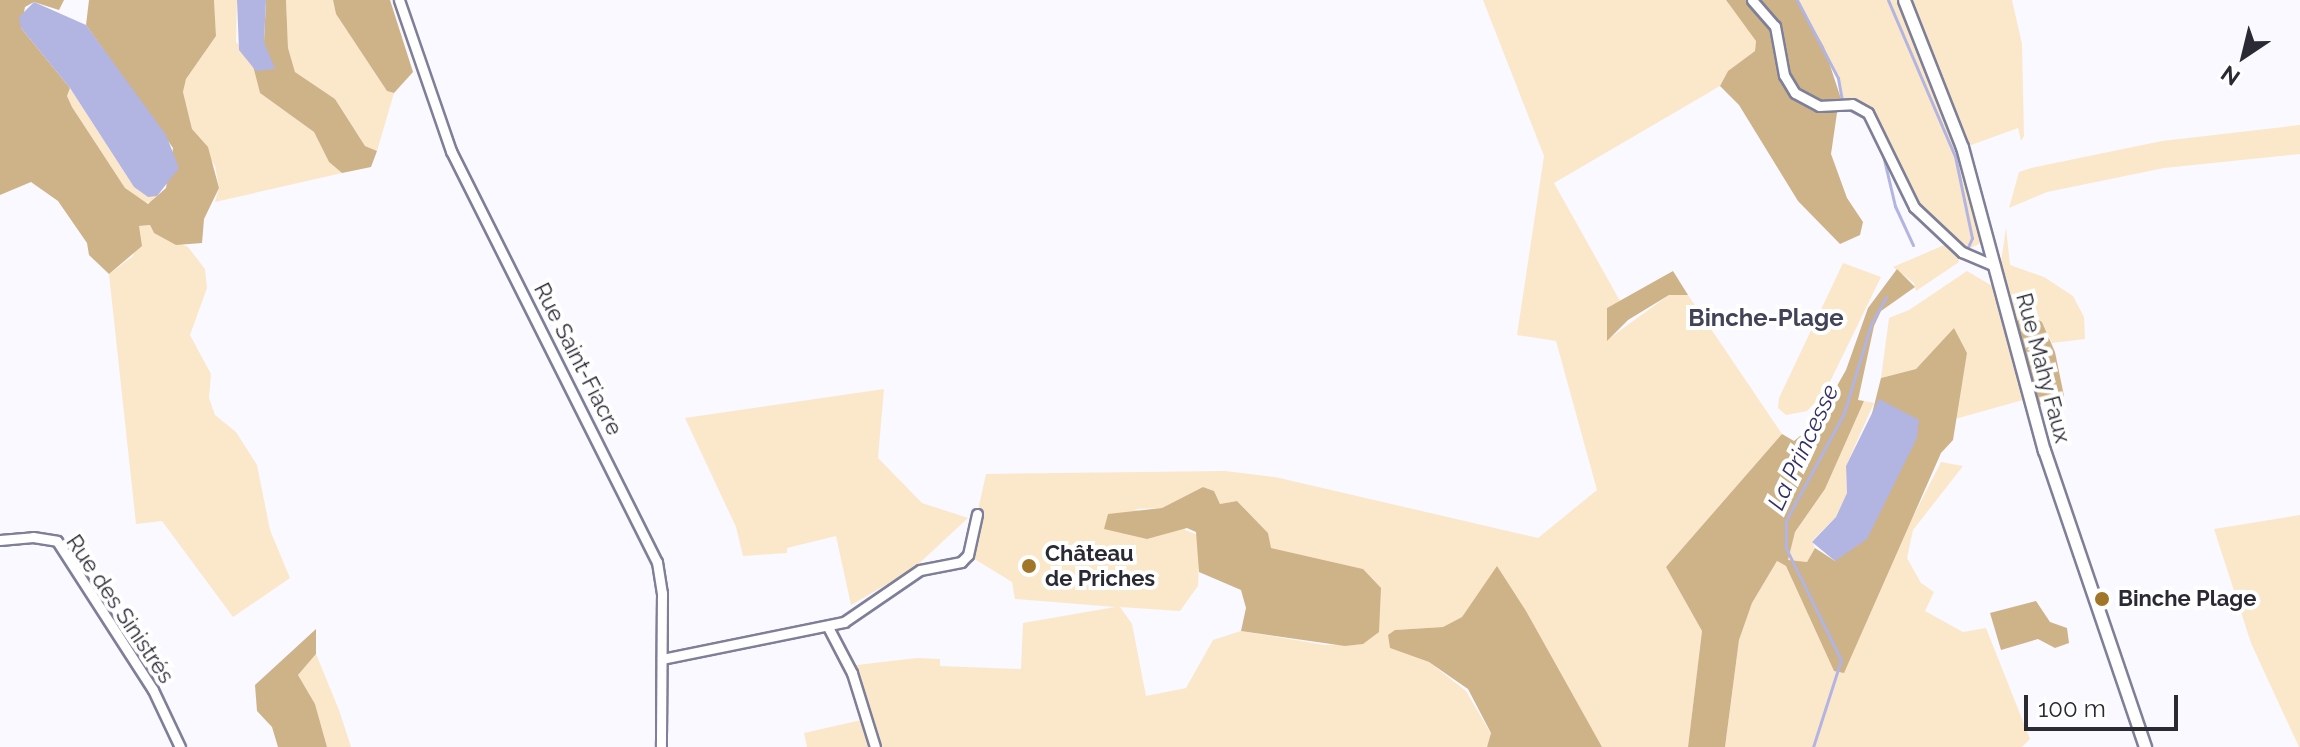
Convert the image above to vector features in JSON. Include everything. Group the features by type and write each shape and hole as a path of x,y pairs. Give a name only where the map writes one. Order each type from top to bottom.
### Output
{"street":[{"name":"Rue Saint-Fiacre","path":"399,0 451,151 657,562 662,659 661,747"},
{"path":"1752,0 1775,26 1787,82 1806,101 1843,105 1875,121 1896,179 1914,207 1962,252 1995,266"},
{"name":"Rue Mahy Faux","path":"1904,0 1962,147 2044,450 2145,747"},
{"path":"662,659 828,627 920,570 961,562 968,555 977,514"},
{"name":"Rue des Sinistrés","path":"0,540 49,537 57,541 153,690 180,747"},
{"path":"828,627 852,673 875,747"}],"shaded area":[{"path":"0,0 64,0 59,10 34,2 25,7 21,28 70,88 67,96 72,107 125,188 148,204 166,188 173,148 86,25 89,0 214,0 216,36 186,79 183,92 192,129 208,147 219,188 204,219 202,243 176,245 154,233 150,225 139,226 142,246 109,274 89,255 87,243 58,201 31,182 0,195"},
{"path":"214,0 237,0 236,42 251,58 260,93 314,132 329,162 342,173 215,202 219,188 215,166 192,129 183,92 186,79 216,36"},
{"path":"266,0 286,0 288,48 295,72 335,99 365,146 377,151 371,167 342,173 329,162 314,132 260,93 251,58 264,42"},
{"path":"286,0 333,0 336,14 387,91 394,93 377,151 365,146 335,99 295,72 288,48"},
{"path":"333,0 390,0 413,72 394,93 387,91 336,14"},
{"path":"1483,0 1726,0 1756,40 1755,51 1728,71 1720,86 1554,183 1620,301 1607,308 1607,340 1669,295 1688,295 1782,434 1666,567 1702,631 1688,747 1602,747 1497,567 1462,617 1443,627 1395,630 1390,648 1429,662 1466,691 1491,734 1487,747 807,747 804,733 866,719 848,666 917,658 940,659 940,666 1021,669 1023,623 1115,607 1015,599 1012,582 968,555 986,474 1225,471 1275,477 1538,538 1597,490 1556,341 1517,335 1544,156","holes":["1203,487 1214,491 1220,504 1237,501 1268,533 1270,548 1363,569 1363,644 1325,645 1241,631 1213,640 1186,688 1146,696 1132,624 1120,607 1180,611 1198,586 1200,536 1135,509 1162,508"]},
{"path":"1726,0 1797,0 1824,47 1843,105 1838,106 1831,154 1847,198 1863,222 1860,235 1840,244 1798,201 1739,105 1720,86 1728,71 1755,51 1756,41"},
{"path":"1797,0 2012,0 2022,44 2024,136 2021,141 2018,128 1963,148 1983,242 1958,254 1959,262 1916,291 1914,283 1893,267 1949,243 1914,207 1871,116 1843,105 1838,78"},
{"path":"70,88 134,187 148,197 161,190 155,202 140,203 125,188 72,107 67,96"},
{"path":"2300,125 2300,154 2164,168 2047,192 2009,208 2019,172 2031,168 2162,141"},
{"path":"150,225 154,233 188,247 205,269 207,288 190,335 211,374 209,398 215,415 236,432 257,465 270,530 290,578 233,617 162,521 136,524 109,274 133,256 139,226"},
{"path":"2006,227 2010,265 2044,277 2073,296 2084,317 2085,339 2052,343 2042,322 2010,325 2001,263"},
{"path":"1843,263 1881,277 1825,392 1807,411 1786,415 1778,408 1779,398"},
{"path":"1897,269 1915,287 1881,311 1874,326 1858,400 1864,401 1825,489 1795,532 1788,560 1807,562 1815,548 1835,561 1881,378 1916,369 1954,328 1967,353 1953,440 1941,453 1844,673 1834,671 1786,566 1777,561 1752,603 1739,640 1725,747 1688,747 1702,631 1666,567 1782,434 1794,441 1816,423 1846,370 1868,308"},
{"path":"1673,271 1688,295 1669,295 1628,320 1607,341 1607,308"},
{"path":"1967,271 1994,287 2023,400 1955,419 1967,353 1954,328 1916,369 1881,378 1889,318 1909,310"},
{"path":"2028,314 2042,322 2055,352 2064,396 2041,405 2033,400 2010,325"},
{"path":"884,389 878,458 922,503 968,518 913,569 851,605 836,536 787,548 787,553 743,556 736,527 685,418"},
{"path":"1864,401 1874,403 1846,466 1847,493 1836,517 1812,541 1815,548 1807,562 1787,561 1795,532 1825,489"},
{"path":"1941,462 1963,466 1913,530 1907,558 1921,583 1934,592 1925,611 1963,632 1986,628 2030,739 2022,747 1725,747 1739,640 1752,603 1777,561 1786,566 1834,671"},
{"path":"1203,487 1214,491 1220,504 1237,501 1268,533 1271,548 1363,569 1381,588 1379,632 1363,644 1345,646 1241,631 1246,608 1241,590 1199,572 1196,532 1187,528 1147,539 1104,529 1108,514 1162,508"},
{"path":"2300,515 2299,747 2251,643 2214,529"},
{"path":"1497,566 1526,611 1602,747 1487,747 1491,733 1468,689 1429,662 1390,648 1388,635 1395,630 1443,627 1462,617"},
{"path":"2036,601 2050,622 2067,628 2069,643 2055,648 2038,639 2001,650 1990,613"},
{"path":"316,629 316,654 298,675 315,704 327,747 278,747 272,727 257,711 255,685"},
{"path":"316,654 351,747 327,747 315,704 298,675"}],"water":[{"path":"237,0 266,0 264,42 275,69 256,71 239,50"},
{"path":"34,2 86,25 166,135 179,168 157,196 148,197 134,187 70,88 21,28 19,17"},
{"path":"1879,399 1919,420 1917,438 1867,539 1835,561 1812,542 1836,517 1847,493 1846,466"}],"waterway":[{"name":"La Princesse","path":"1797,0 1838,78 1842,101"},
{"path":"1888,0 1955,156 1972,238 1968,247"},
{"name":"La Princesse","path":"1846,108 1867,119"},
{"name":"La Princesse","path":"1882,151 1895,206 1913,245"},
{"name":"La Princesse","path":"1813,747 1841,660 1786,548 1786,520 1844,413 1871,324 1886,297"}],"place":[{"name":"Château de Priches","path":"1029,566"},
{"name":"Binche Plage","path":"2102,599"}],"district":[{"name":"Binche-Plage","path":"1766,318"}]}
